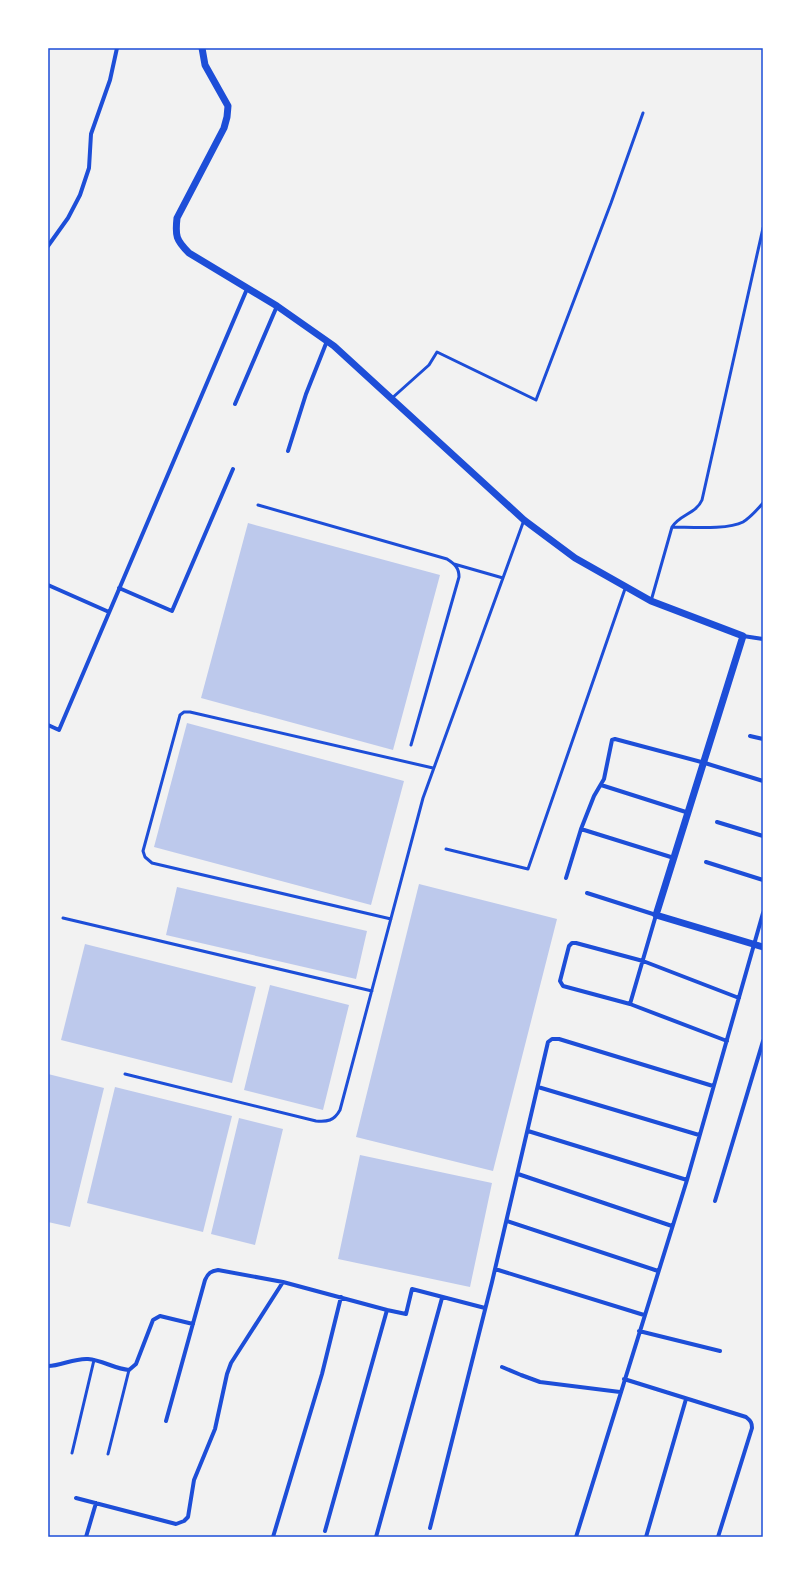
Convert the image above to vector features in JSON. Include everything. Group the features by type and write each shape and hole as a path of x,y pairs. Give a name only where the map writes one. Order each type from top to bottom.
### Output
{"street":[{"path":"48,246 68,218 80,195 89,168 91,134 110,80 117,48"},
{"path":"202,48 205,66 228,106 228,117 224,128 177,218 176,231 179,244 189,253 277,306 327,341 524,520 575,558 651,601 743,636 763,639"},
{"path":"48,725 59,730 247,289"},
{"path":"235,404 277,306"},
{"path":"288,451 306,394 327,341"},
{"path":"119,588 172,611 233,469"},
{"path":"49,587 109,612"},
{"path":"630,1004 656,915 705,763 743,636"},
{"path":"750,736 763,739"},
{"path":"566,878 581,828 594,796 602,785 612,740 615,738 705,763 763,782"},
{"path":"602,785 688,813"},
{"path":"717,822 763,836"},
{"path":"581,828 674,858"},
{"path":"706,862 763,880"},
{"path":"587,893 763,946"},
{"path":"576,1537 687,1180 763,913"},
{"path":"727,1040 630,1004 563,986 560,981 569,946 572,943 576,943 643,961 739,998"},
{"path":"430,1528 486,1308 548,1042 552,1039 559,1039 713,1086"},
{"path":"715,1201 763,1040"},
{"path":"538,1087 699,1135"},
{"path":"528,1131 687,1180"},
{"path":"518,1174 672,1226"},
{"path":"507,1221 658,1271"},
{"path":"495,1269 644,1315"},
{"path":"166,1421 205,1280 207,1275 212,1271 218,1270 283,1282 406,1314 412,1289 442,1298 486,1308"},
{"path":"76,1498 176,1524 188,1518 194,1480 215,1429 231,1362 283,1282"},
{"path":"273,1537 322,1374 341,1297"},
{"path":"376,1537 442,1298"},
{"path":"325,1531 387,1310"},
{"path":"48,1366 55,1366 81,1359 94,1360 129,1370 136,1364 153,1320 156,1317 160,1316 193,1324"},
{"path":"639,1331 720,1351"},
{"path":"502,1367 540,1382 620,1392"},
{"path":"624,1379 746,1417 752,1424 718,1537"},
{"path":"646,1537 686,1399"},
{"path":"86,1537 96,1503"}],"lane":[{"path":"391,399 429,365 437,352 536,400 644,113"},
{"path":"651,601 672,527 679,519 695,510 702,500 763,228"},
{"path":"672,527 726,527 742,522 757,511 763,502"},
{"path":"258,505 447,560 454,564 503,578"},
{"path":"125,1074 316,1121 331,1121 336,1117 340,1110 423,798 524,520"},
{"path":"411,745 459,577 459,570 454,564"},
{"path":"446,849 528,868 626,586"},
{"path":"391,919 152,863 145,856 143,851 180,715 184,712 190,712 433,768"},
{"path":"63,918 372,991"},
{"path":"72,1453 94,1360"},
{"path":"108,1454 129,1370"}],"building":[{"path":"248,523 440,575 393,750 201,698"},
{"path":"187,723 404,781 371,905 154,847"},
{"path":"419,884 557,919 493,1171 356,1137"},
{"path":"177,887 367,931 356,979 166,935"},
{"path":"85,944 256,987 232,1083 61,1040"},
{"path":"270,985 349,1005 323,1110 244,1090"},
{"path":"48,1074 104,1088 70,1227 48,1222"},
{"path":"115,1087 232,1116 203,1232 87,1203"},
{"path":"239,1118 283,1129 255,1245 211,1234"},
{"path":"360,1155 492,1183 470,1287 338,1259"}]}
